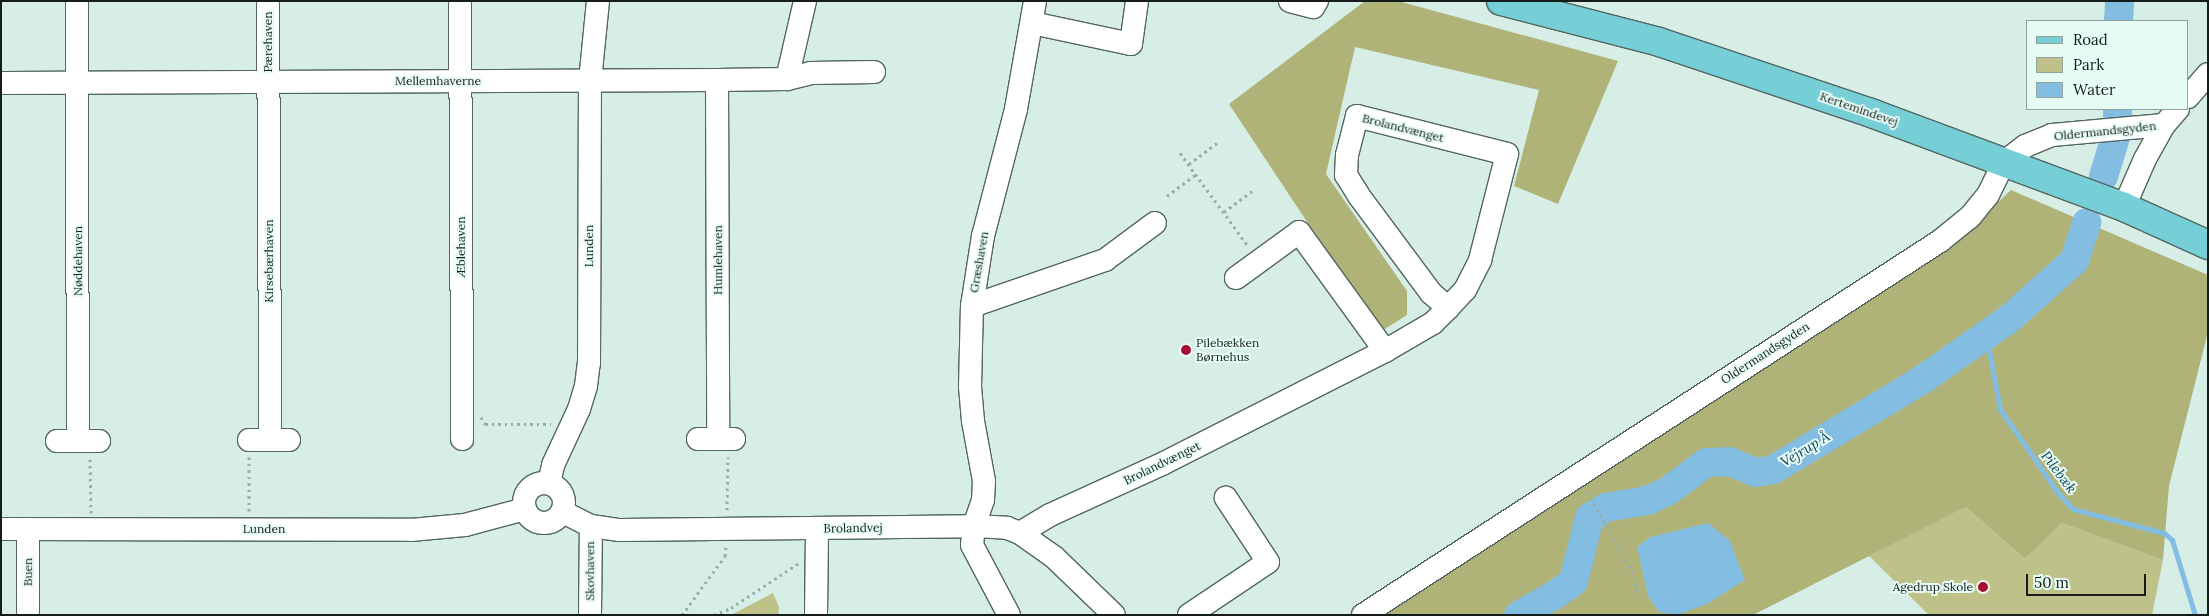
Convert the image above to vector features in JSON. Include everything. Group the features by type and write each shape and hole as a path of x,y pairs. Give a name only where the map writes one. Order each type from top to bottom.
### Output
{"main road":[{"name":"Kertemindevej","path":"1501,1 1660,42 1871,113 2124,207 2208,245"}],"street":[{"name":"Nøddehaven","path":"77,1 81,441"},
{"name":"Pærehaven","path":"268,1 268,82"},
{"name":"Æblehaven","path":"460,1 460,81 470,412 462,439"},
{"name":"Lunden","path":"549,483 553,465 584,394 589,363 590,81 598,1"},
{"path":"787,79 805,1"},
{"name":"Græshaven","path":"974,526 983,500 984,481 973,421 970,388 972,306 983,236 1016,108 1035,1"},
{"path":"1032,23 1131,44 1137,1"},
{"path":"1290,1 1313,7 1317,1"},
{"name":"Mellemhaverne","path":"1,83 718,80 787,79 811,73 874,72"},
{"path":"2189,96 2208,74"},
{"name":"Humlehaven","path":"718,80 720,439"},
{"name":"Kirsebærhaven","path":"268,82 269,440"},
{"name":"Brolandvænget","path":"1020,533 1050,515 1164,463 1385,351 1433,323 1448,308 1465,290 1480,260 1507,154 1357,116 1347,155 1346,175 1359,196 1431,293 1448,308"},
{"name":"Oldermandsgyden","path":"1362,615 1940,241 1970,217 1988,195 2004,162 2024,146 2052,136 2171,117"},
{"name":"Oldermandsgyden","path":"2124,207 2145,159 2171,117"},
{"path":"972,306 1105,260 1155,223"},
{"path":"1236,278 1299,232 1385,351"},
{"path":"539,483 549,483 559,489 565,500 563,512 558,519 549,523 540,523 530,518 525,509 525,497 530,488 539,483"},
{"path":"1189,615 1268,562 1226,498"},
{"name":"Lunden","path":"1,528 420,529 465,525 525,509"},
{"name":"Brolandvej","path":"563,512 591,526 620,530 974,526 1008,528 1020,533 1054,557 1114,615"},
{"name":"Skovhaven","path":"590,615 591,526"},
{"path":"974,526 972,545 1009,615"},
{"name":"Buen","path":"28,528 28,615"},
{"path":"816,615 817,528"}],"path":[{"path":"1189,164 1219,142"},
{"path":"1180,152 1259,261"},
{"path":"1167,196 1196,174"},
{"path":"1224,212 1254,190"},
{"path":"470,412 485,424 556,424 569,429"},
{"path":"682,615 725,556 727,529 720,439"},
{"path":"249,529 269,440"},
{"path":"81,441 91,529"},
{"path":"1591,502 1632,571 1638,594"},
{"path":"714,615 731,608 790,567 817,557"}],"green space":[{"path":"1365,1 1398,1 1618,61 1558,204 1514,186 1539,90 1355,47 1326,174 1407,291 1407,315 1380,332 1229,104"},
{"path":"2011,190 2208,275 2208,332 2169,486 2163,560 2062,523 2025,559 1966,507 1753,615 1372,615 1973,226"},
{"name":"Agedrup Skole","path":"1966,507 2025,559 2062,523 2163,560 2152,615 1929,615 1869,556"},
{"path":"773,593 779,607 778,615 731,615"}],"water":[{"path":"1708,523 1730,541 1745,580 1707,604 1677,615 1659,612 1648,596 1637,547 1650,537"}],"waterway":[{"name":"Vejrup Å","path":"2118,20 2119,1"},
{"name":"Vejrup Å","path":"2117,110 2117,115"},
{"name":"Vejrup Å","path":"2103,176 2114,140"},
{"name":"Vejrup Å","path":"1518,615 1555,594 1573,581 1589,517 1605,507 1647,500 1668,490 1706,462 1729,461 1755,472 1773,469 1919,381 2008,319 2074,260 2086,222"},
{"name":"Pilebæk","path":"1986,335 2000,409 2058,493 2073,509 2164,533 2172,540 2195,615"}],"place":[{"name":"Pilebækken Børnehus","path":"1186,350"},
{"name":"Agedrup Skole","path":"1983,587"}]}
